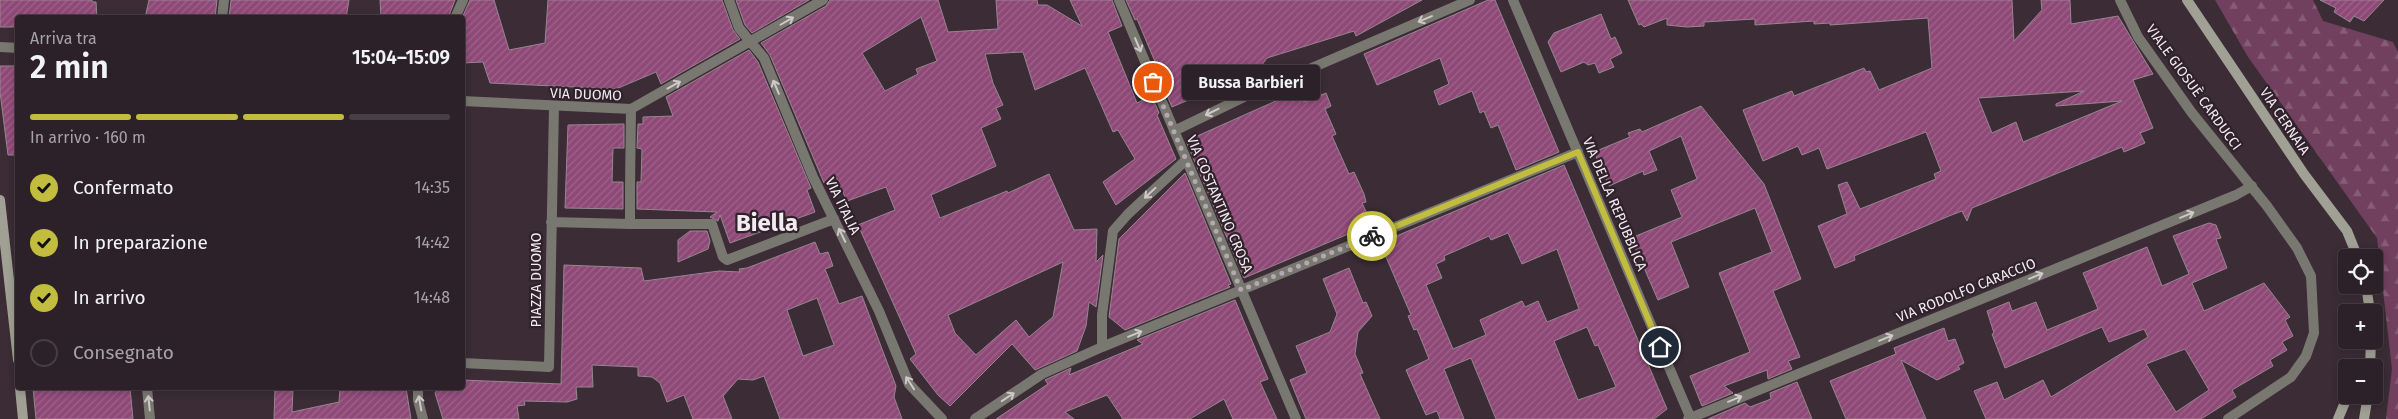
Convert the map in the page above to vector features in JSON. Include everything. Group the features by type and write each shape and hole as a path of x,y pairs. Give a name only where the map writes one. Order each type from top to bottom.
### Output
{"main road":[{"name":"VIA CERNAIA","path":"2188,0 2304,174 2347,231 2354,249"},
{"path":"0,200 15,333"},
{"path":"2369,359 2370,349"},
{"path":"20,390 24,419"},
{"path":"2338,419 2344,404"},
{"path":"2364,419 2366,404"}],"street":[{"path":"222,15 224,0"},
{"path":"457,15 463,0"},
{"name":"VIA ITALIA","path":"729,0 739,28 764,58 813,177 879,311 909,384 942,419"},
{"name":"VIA DUOMO","path":"465,101 631,109 823,0"},
{"name":"VIA COSTANTINO CROSA","path":"1119,0 1296,419"},
{"path":"1174,131 1244,97 1470,0"},
{"name":"VIA DELLA REPUBBLICA","path":"1513,0 1690,419"},
{"name":"VIALE GIOSUÈ CARDUCCI","path":"2120,0 2138,37 2192,113 2252,186 2297,248 2311,276 2314,333 2306,356 2291,377 2228,419"},
{"path":"0,47 15,48"},
{"name":"PIAZZA DUOMO","path":"465,363 550,367 554,106"},
{"path":"630,224 631,109"},
{"path":"975,419 1042,374 1102,347 1578,152"},
{"path":"1102,347 1102,315 1113,231 1128,214 1186,160"},
{"name":"VIA RODOLFO CARACCIO","path":"1690,419 2252,186"},
{"path":"551,222 712,224 723,256 727,260 834,219"},
{"path":"147,390 150,419"},
{"path":"418,390 418,400 423,419"}],"green space":[{"path":"2215,0 2313,0 2323,21 2393,42 2398,52 2398,419 2386,419 2392,369 2383,290 2383,249 2378,249 2377,238 2248,57"}],"building":[{"path":"0,0 92,0 92,2 96,2 97,15 15,15 15,27 0,27"},
{"path":"149,0 217,0 215,15 146,15"},
{"path":"231,0 349,0 346,15 229,15"},
{"path":"380,0 455,0 449,15 381,15"},
{"path":"470,0 494,0 509,50 545,43 548,0 722,0 733,30 740,39 661,84 656,72 616,89 490,83 483,62 465,63 465,15 463,15"},
{"path":"736,0 809,0 752,33 745,25"},
{"path":"830,0 938,0 948,32 998,29 996,0 1037,0 1038,5 1047,5 1082,26 1070,0 1112,0 1122,26 1108,32 1137,103 1152,96 1159,113 1157,115 1176,159 1116,205 1103,182 1135,159 1118,130 1113,132 1085,68 1035,90 1023,52 985,54 993,83 1003,105 996,108 1001,119 981,128 996,166 931,195 940,218 1007,191 1008,193 1049,174 1074,230 1097,229 1096,262 1103,255 1096,307 1089,302 1086,326 1077,351 1035,370 1012,344 950,406 938,395 910,359 916,354 858,225 895,210 886,187 847,201 836,177 824,183 770,55 761,43 826,6","holes":["921,17 937,61 916,69 918,74 885,91 862,53","1063,262 1053,317 1029,337 1016,320 976,355 955,333 948,315"]},
{"path":"1126,0 1422,0 1356,36 1354,31 1267,58 1258,70 1172,107 1165,91 1167,90 1137,19 1135,20"},
{"path":"1488,0 1495,0 1559,152 1516,170 1498,125 1491,128 1484,111 1480,113 1472,91 1439,105 1434,91 1449,84 1440,58 1377,85 1364,54"},
{"path":"1628,0 2012,0 2014,41 2042,10 2041,0 2070,0 2071,24 2118,16 2153,74 2133,80 2153,128 2140,133 2145,143 2124,152 2122,147 1972,208 1967,221 1962,211 1854,256 1855,260 1835,268 1818,226 1847,214 1838,185 1847,182 1860,209 1936,179 1934,174 1941,171 1926,132 1827,169 1819,148 1802,155 1798,146 1763,161 1743,110 1792,91 1794,96 1864,68 1866,72 1870,71 1879,90 1932,68 1928,18 1830,25 1830,23 1814,24 1814,21 1755,25 1755,19 1704,22 1704,26 1687,27 1667,25 1667,18 1644,27 1641,24 1639,25","holes":["2084,91 2056,104 2056,106 2122,101 2023,142 2016,122 1992,133 1978,98"]},
{"path":"2320,0 2384,0 2364,21 2354,16 2350,22 2334,12 2336,8"},
{"path":"1601,14 1611,39 1615,37 1622,53 1610,59 1614,67 1599,73 1595,63 1588,65 1584,62 1561,72 1548,42 1554,33"},
{"path":"749,50 758,62 811,188 807,190 815,212 730,243 720,215 718,221 710,217 717,212 637,209 637,182 641,182 642,149 637,148 638,124 643,124 643,117 673,116 666,97"},
{"path":"0,66 15,66 15,155 8,155 0,92"},
{"path":"1296,83 1304,102 1326,93 1331,106 1325,109 1336,134 1332,136 1349,174 1354,172 1364,194 1366,202 1362,203 1372,224 1244,278 1186,141 1278,100 1275,93"},
{"path":"1701,106 1764,184 1801,279 1773,291 1800,357 1788,361 1792,369 1768,379 1767,370 1724,386 1733,393 1702,406 1690,376 1750,352 1719,273 1772,252 1755,208 1671,242 1689,287 1658,300 1631,238 1682,217 1671,190 1697,179 1681,136 1649,151 1657,170 1644,175 1643,171 1609,186 1594,152 1630,137 1628,133 1640,129 1642,132"},
{"path":"624,124 624,148 613,148 612,182 623,182 623,209 565,208 568,125"},
{"path":"1564,165 1667,409 1654,419 1496,419 1471,358 1444,369 1464,419 1440,419 1437,411 1426,415 1406,370 1429,359 1417,329 1414,330 1408,316 1411,315 1380,243","holes":["1508,233 1522,264 1557,249 1579,309 1547,322 1538,301 1525,307 1522,301 1480,320 1486,335 1453,349 1426,285 1442,278 1436,264 1445,260 1444,256 1489,236 1491,240","1587,327 1595,346 1598,345 1616,387 1578,400 1554,341"]},
{"path":"1185,173 1231,284 1228,285 1230,287 1125,330 1109,317 1119,239"},
{"path":"2209,223 2216,225 2221,238 2216,239 2227,268 2192,283 2204,311 2264,283 2290,317 2285,320 2293,336 2282,342 2287,350 2270,360 2273,366 2232,390 2236,397 2201,419 1986,419 1974,391 1997,382 2004,400 2043,380 2051,397 2148,337 2144,329 2109,342 2102,327 2005,368 1992,334 1994,333 1987,311 2009,302 2012,311 2036,302 2047,330 2098,309 2083,273 2147,247 2162,286 2189,274 2173,236","holes":["2185,349 2209,390 2176,412 2146,364"]},
{"path":"690,231 707,231 710,241 708,249 678,262 678,240"},
{"path":"815,242 820,254 828,252 833,266 825,269 839,304 862,296 896,386 894,397 902,419 780,419 764,376 753,380 738,379 723,396 732,419 693,419 684,395 667,402 660,383 652,377 638,376 638,367 592,365 593,387 576,387 577,399 567,402 524,401 525,405 517,406 519,419 443,419 435,393 437,390 465,390 465,380 561,384 564,265 641,268 644,281 719,271 740,272 739,269 747,268","holes":["817,298 834,345 803,356 787,310"]},
{"path":"1349,268 1363,303 1366,302 1372,316 1358,332 1355,354 1363,373 1360,374 1380,419 1306,419 1290,380 1307,373 1296,346 1330,332 1337,314 1323,279"},
{"path":"1235,300 1268,379 1260,382 1277,419 1233,419 1224,399 1190,419 1123,419 1107,395 1065,412 1074,419 996,419 1048,384 1045,380 1071,368 1069,375 1143,344 1137,340"},
{"path":"1944,328 1948,341 1955,339 1964,363 1958,366 1960,369 1937,380 1901,360 1926,419 1846,419 1830,381 1896,354 1894,348"},
{"path":"1797,382 1812,419 1708,419 1745,403 1750,407 1771,399 1770,393"},
{"path":"33,390 130,390 133,419 36,419"},
{"path":"275,390 293,390 292,412 339,402 340,390 406,390 411,419 274,419"}],"way so far":[{"path":"1153,82 1241,290 1372,236"}],"place":[{"name":"Bussa Barbieri","path":"1153,82"}],"district":[{"name":"Biella","path":"767,223"}],"route":[{"path":"1372,236 1578,152 1660,347"}]}
